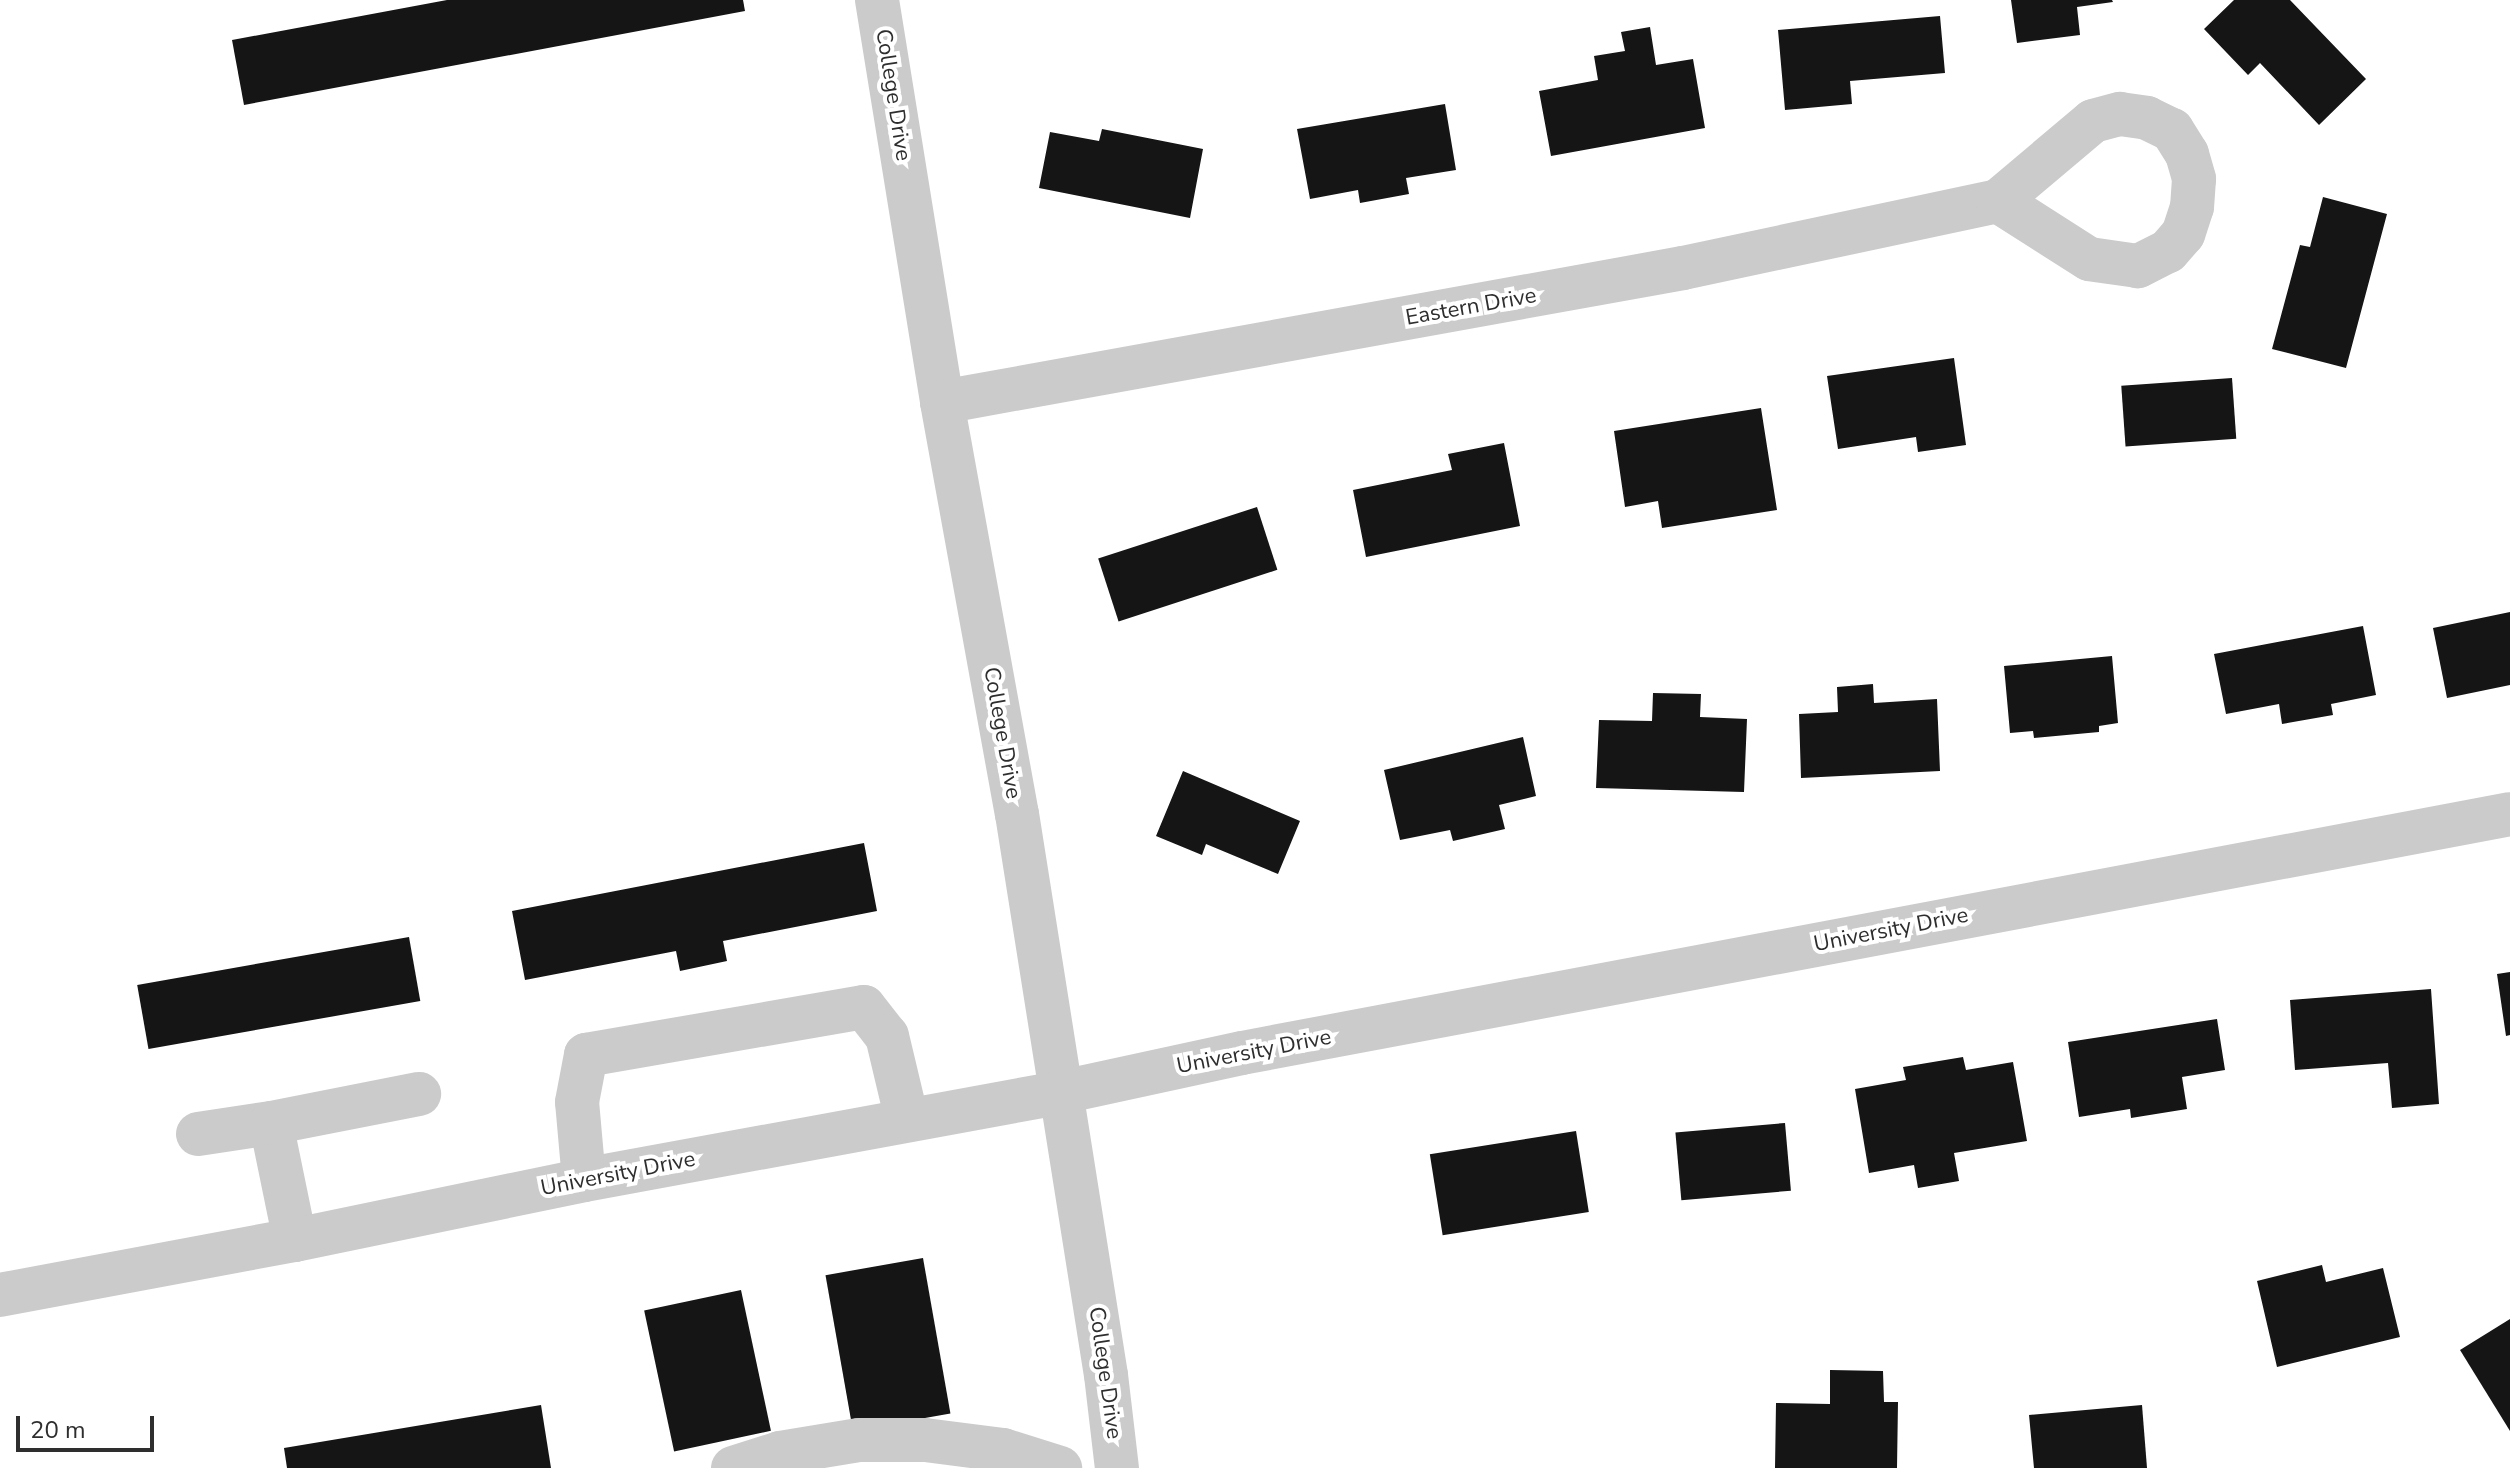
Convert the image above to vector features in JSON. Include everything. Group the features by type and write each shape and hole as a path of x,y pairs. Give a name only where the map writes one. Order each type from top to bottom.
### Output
{"street":[{"name":"College Drive","path":"877,0 942,402 1017,814 1062,1092 1117,1468"},
{"name":"Eastern Drive","path":"942,402 1683,268 1998,201"},
{"name":"University Drive","path":"0,1295 295,1240 584,1180 1062,1092 1242,1053 2510,814"},
{"path":"584,1180 577,1102 586,1055 864,1007 887,1036 907,1120"},
{"path":"198,1134 419,1094"},
{"path":"271,1123 295,1240"},
{"path":"733,1468 780,1453 859,1440 912,1440 1003,1450 1060,1468"}],"building":[{"path":"447,0 743,0 745,11 244,105 232,40"},
{"path":"2011,0 2113,2 2077,7 2080,35 2017,43"},
{"path":"2234,0 2290,0 2366,79 2319,125 2260,63 2248,75 2204,29"},
{"path":"1940,16 1945,73 1850,81 1852,104 1785,110 1778,30"},
{"path":"1650,27 1656,65 1693,59 1705,128 1551,156 1539,91 1598,80 1594,56 1625,51 1621,32"},
{"path":"1445,104 1456,170 1406,178 1409,194 1360,203 1358,190 1310,199 1297,129"},
{"path":"1102,129 1203,149 1190,218 1039,188 1050,132 1099,141"},
{"path":"2323,197 2387,214 2346,368 2272,349 2300,245 2310,247"},
{"path":"1954,358 1966,445 1918,452 1916,437 1838,449 1827,376"},
{"path":"2232,378 2236,439 2126,447 2121,386"},
{"path":"1761,408 1777,510 1662,528 1658,501 1625,507 1614,431"},
{"path":"1504,443 1520,526 1366,557 1353,490 1452,470 1448,454"},
{"path":"1257,507 1277,570 1119,621 1098,559"},
{"path":"2510,612 2510,685 2447,698 2433,628"},
{"path":"2363,626 2376,695 2331,704 2333,715 2282,724 2279,704 2226,714 2214,654"},
{"path":"2112,656 2118,723 2099,726 2099,732 2034,738 2033,731 2010,733 2004,666"},
{"path":"1873,684 1874,703 1937,699 1940,771 1801,778 1799,714 1838,712 1837,687"},
{"path":"1653,693 1701,694 1700,717 1747,719 1744,792 1596,788 1599,720 1652,721"},
{"path":"1523,737 1536,796 1499,805 1505,829 1453,841 1450,830 1400,840 1384,770"},
{"path":"1183,771 1300,821 1278,874 1206,844 1202,855 1156,836"},
{"path":"864,843 877,911 723,941 727,961 680,971 676,951 525,980 512,911"},
{"path":"409,937 420,1001 148,1049 137,985"},
{"path":"2510,972 2510,1035 2506,1036 2497,974"},
{"path":"2431,989 2439,1104 2392,1108 2388,1063 2295,1070 2290,1000"},
{"path":"2217,1019 2225,1070 2182,1077 2187,1109 2131,1118 2130,1109 2079,1117 2068,1042"},
{"path":"1963,1057 1966,1070 2013,1062 2027,1141 1954,1153 1959,1181 1918,1188 1914,1165 1869,1173 1855,1089 1906,1080 1903,1067"},
{"path":"1785,1123 1791,1191 1681,1200 1675,1133"},
{"path":"1576,1131 1589,1212 1443,1235 1430,1154"},
{"path":"923,1258 950,1414 853,1431 826,1275"},
{"path":"2322,1265 2326,1282 2383,1268 2400,1337 2277,1367 2257,1281"},
{"path":"741,1290 771,1431 674,1451 644,1311"},
{"path":"2510,1319 2510,1431 2460,1350"},
{"path":"1830,1370 1883,1371 1884,1402 1898,1402 1897,1468 1775,1468 1776,1403 1830,1404"},
{"path":"541,1405 551,1468 287,1468 284,1448"},
{"path":"2142,1405 2147,1468 2034,1468 2029,1415"}]}
